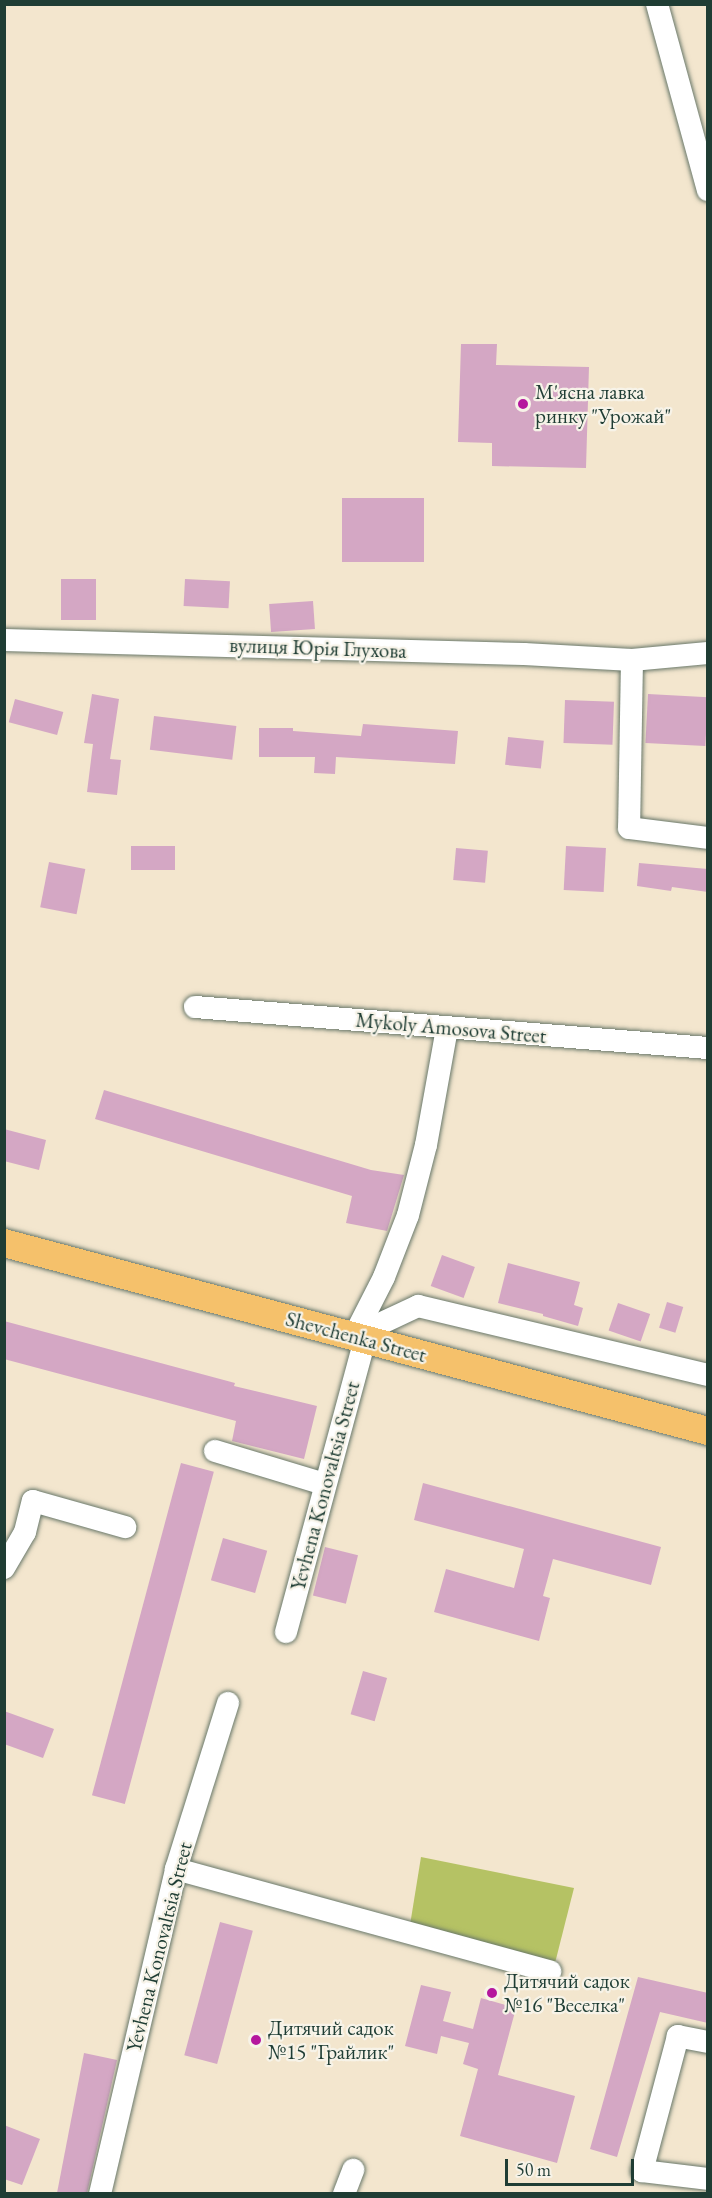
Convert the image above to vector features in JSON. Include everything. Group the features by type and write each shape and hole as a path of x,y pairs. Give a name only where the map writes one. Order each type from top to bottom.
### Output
{"main road":[{"name":"Shevchenka Street","path":"5,1247 708,1431"}],"street":[{"path":"657,4 708,190"},
{"name":"вулиця Юрія Глухова","path":"4,640 488,653 632,660 708,653"},
{"path":"632,660 629,828 708,838"},
{"name":"Mykoly Amosova Street","path":"195,1007 708,1048"},
{"name":"Yevhena Konovaltsia Street","path":"286,1632 359,1338 408,1215 426,1145 447,1028"},
{"path":"359,1338 418,1306 708,1375"},
{"path":"215,1451 324,1484"},
{"path":"4,1568 25,1532 33,1501 125,1527"},
{"name":"Yevhena Konovaltsia Street","path":"100,2193 176,1869 228,1704"},
{"path":"176,1869 550,1971"},
{"path":"708,2042 678,2036 642,2171 708,2179"},
{"path":"344,2193 352,2169"}],"green space":[{"path":"421,1857 574,1888 554,1967 410,1925"}],"building":[{"name":"М'ясна лавка ринку \"Урожай\"","path":"461,344 497,344 496,365 589,367 586,468 492,466 492,443 458,442"},
{"path":"342,498 424,498 424,562 342,562"},
{"path":"61,579 96,579 96,620 61,620"},
{"path":"185,579 230,581 229,608 184,606"},
{"path":"313,601 315,629 271,632 269,604"},
{"path":"92,694 119,699 110,759 121,760 117,795 87,792 93,744 84,743"},
{"path":"648,694 708,697 705,746 645,743"},
{"path":"15,699 63,712 57,735 9,722"},
{"path":"565,700 614,702 612,745 563,743"},
{"path":"154,716 236,726 232,760 150,750"},
{"path":"363,724 458,731 455,764 336,757 335,774 314,773 315,757 259,757 259,728 293,728 293,731 361,736"},
{"path":"508,737 544,741 541,769 505,765"},
{"path":"131,846 175,846 175,870 131,870"},
{"path":"566,846 606,848 604,892 564,890"},
{"path":"456,848 488,851 485,883 453,880"},
{"path":"49,862 85,869 77,914 40,907"},
{"path":"639,863 708,869 708,892 672,887 671,891 637,886"},
{"path":"104,1090 371,1170 404,1175 387,1231 346,1223 352,1196 95,1119"},
{"path":"4,1129 46,1140 39,1170 4,1161"},
{"path":"442,1255 475,1267 464,1298 431,1286"},
{"path":"508,1263 580,1282 574,1305 583,1308 578,1326 543,1316 543,1314 498,1303"},
{"path":"667,1302 683,1307 675,1333 659,1328"},
{"path":"618,1303 650,1314 641,1341 609,1330"},
{"path":"4,1321 235,1383 234,1386 317,1406 304,1459 232,1441 236,1421 4,1359"},
{"path":"181,1463 214,1472 125,1804 92,1795"},
{"path":"423,1483 661,1547 651,1585 553,1559 543,1596 550,1598 539,1641 434,1612 446,1569 514,1588 524,1549 414,1520"},
{"path":"223,1538 267,1551 255,1593 211,1580"},
{"path":"325,1547 358,1555 346,1604 313,1596"},
{"path":"363,1671 387,1678 375,1721 351,1714"},
{"path":"4,1711 54,1729 43,1758 4,1744"},
{"path":"220,1922 253,1931 217,2064 184,2055"},
{"path":"638,1977 708,1993 708,2023 660,2012 617,2157 590,2149"},
{"path":"421,1985 451,1992 443,2021 473,2029 481,1998 516,2008 498,2075 575,2096 557,2163 460,2136 478,2069 463,2064 469,2043 441,2036 437,2054 405,2046"},
{"path":"84,2053 117,2060 87,2193 57,2193"},
{"path":"4,2125 40,2139 22,2185 4,2179"}],"place":[{"name":"М'ясна лавка ринку \"Урожай\"","path":"523,404"},
{"name":"Дитячий садок №16 \"Веселка\"","path":"492,1993"},
{"name":"Дитячий садок №15 \"Грайлик\"","path":"256,2040"}]}
